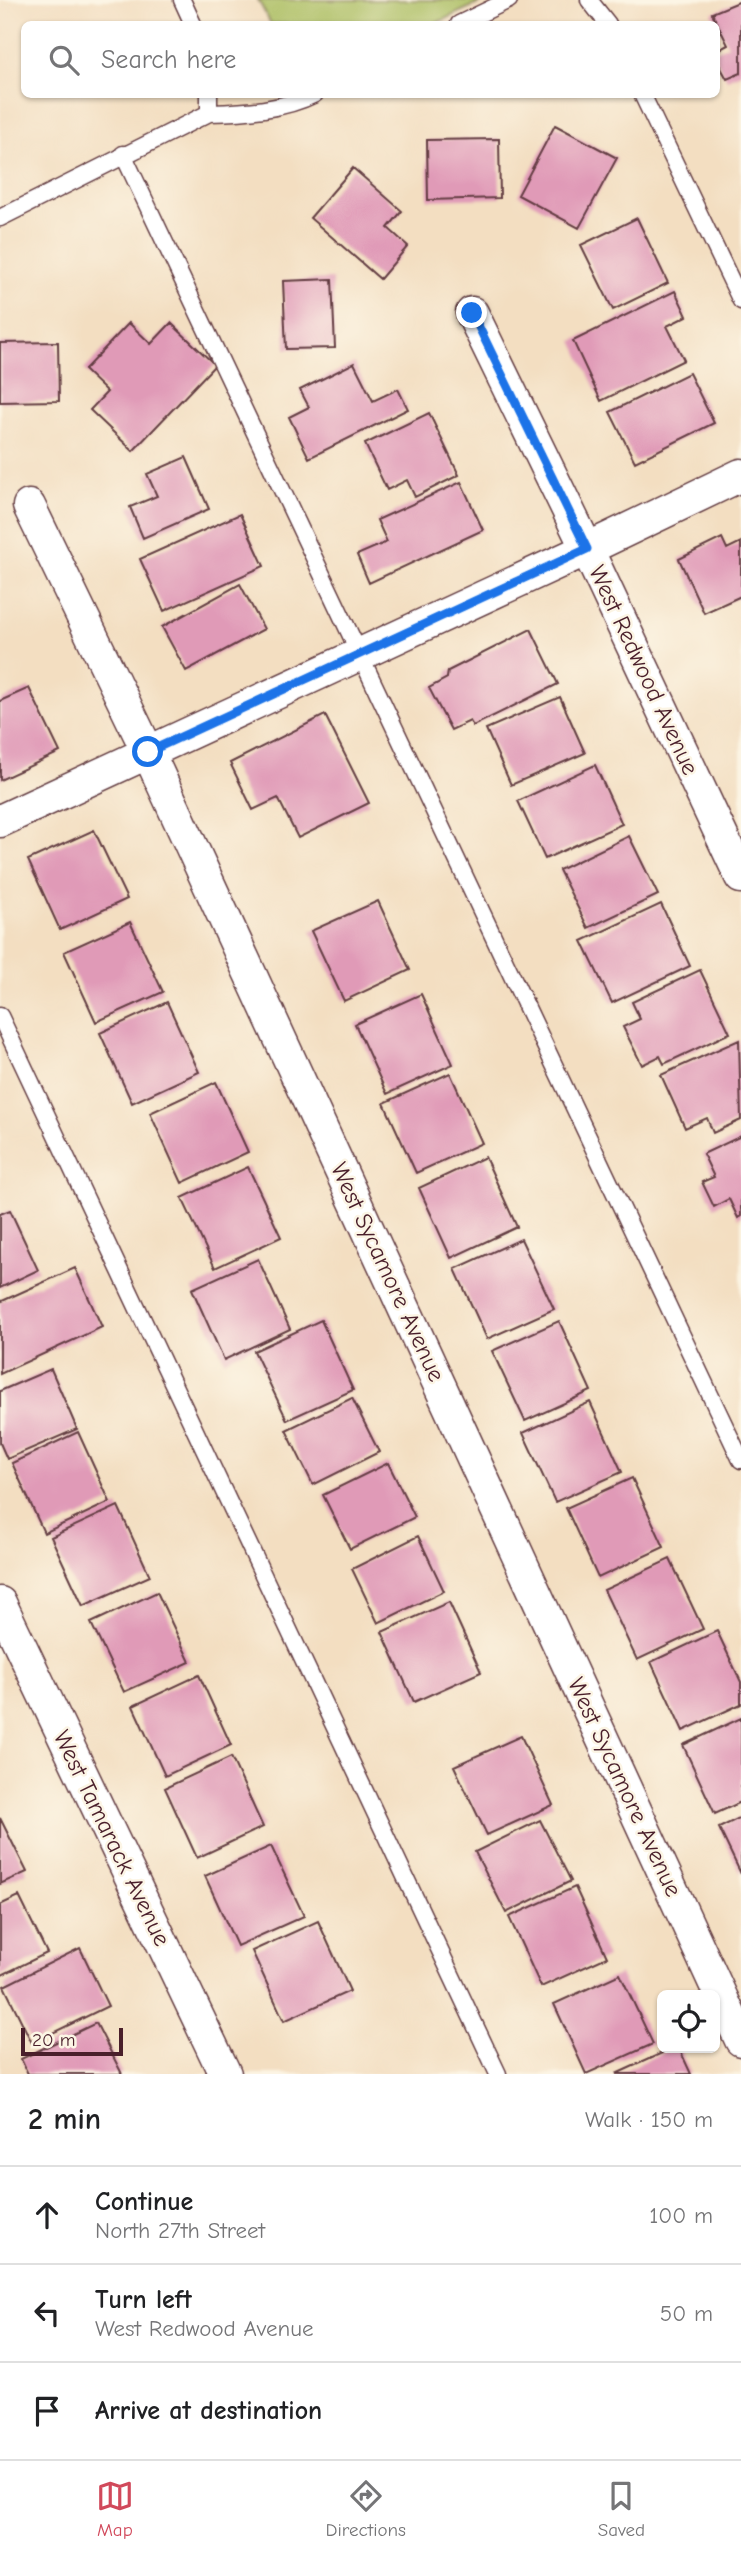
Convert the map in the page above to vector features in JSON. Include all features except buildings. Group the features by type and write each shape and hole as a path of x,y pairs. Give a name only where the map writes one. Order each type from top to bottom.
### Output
{"street":[{"name":"West Redwood Avenue","path":"472,313 587,549 741,877"},
{"path":"0,821 741,475"},
{"name":"West Sycamore Avenue","path":"29,506 148,752 741,2040"},
{"name":"West Tamarack Avenue","path":"0,1602 225,2074"}],"lane":[{"path":"181,0 192,21"},
{"path":"465,21 509,0"},
{"path":"589,0 606,21"},
{"path":"209,98 209,113"},
{"path":"0,218 209,113 251,111 308,98"},
{"path":"644,98 741,301"},
{"path":"123,155 741,1460"},
{"path":"0,1016 498,2074"}],"green space":[{"path":"258,0 486,0 440,21 269,21"}],"route":[{"path":"148,752 587,549 472,313"}]}
